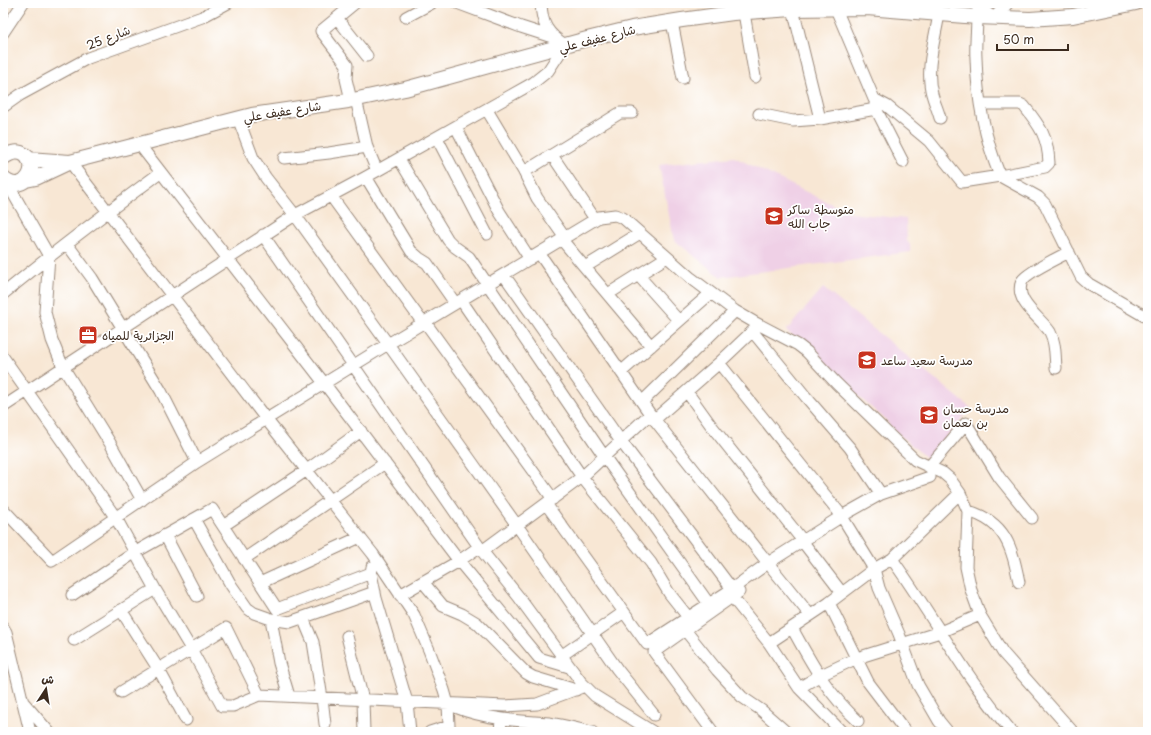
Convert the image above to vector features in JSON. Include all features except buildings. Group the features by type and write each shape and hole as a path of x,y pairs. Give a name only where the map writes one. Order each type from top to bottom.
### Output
{"main road":[{"name":"شارع عفيف علي","path":"24,181 36,178 70,162 238,118 405,89 632,28 744,12 793,9 868,8 977,18 1030,19 1073,16 1136,3"},
{"path":"5,180 11,184 24,181 29,176 31,167 28,159 22,154 6,151"},
{"name":"شارع عفيف علي","path":"28,159 70,162"}],"street":[{"path":"3,33 23,3"},
{"name":"شارع 25","path":"3,107 20,95 88,58 202,17 228,3"},
{"path":"355,3 322,31 347,65 346,79 367,147 377,171"},
{"path":"406,17 432,3"},
{"path":"541,3 541,18 552,37"},
{"path":"873,3 899,10"},
{"path":"973,3 994,18"},
{"path":"988,3 994,18"},
{"path":"994,18 1008,3"},
{"path":"3,407 227,258 295,215 366,178 487,110 538,79 548,71 565,45 552,37 461,4"},
{"path":"836,8 875,104 903,162"},
{"path":"793,9 820,119"},
{"path":"744,12 755,77"},
{"path":"939,14 931,63 930,84 940,118"},
{"path":"337,18 368,56"},
{"path":"977,18 976,57 978,85 994,161 1000,176 1038,197 1045,204 1081,277 1089,284 1148,318"},
{"path":"672,22 683,78"},
{"path":"759,114 793,121 820,119 875,104 887,106 929,141 962,182 1044,167 1049,163 1049,154 1045,137 1024,106 1020,104 981,104"},
{"path":"487,110 524,172 537,198 563,239 651,346"},
{"path":"524,172 615,116 632,113"},
{"path":"238,118 253,158 266,178 295,215 388,344 617,669 654,715"},
{"path":"456,127 499,211 621,372 652,417 810,615"},
{"path":"437,138 487,234"},
{"path":"139,144 361,431 459,561 539,658 569,667"},
{"path":"284,158 367,147"},
{"path":"552,155 595,220"},
{"path":"399,159 448,240 455,247 469,256 604,456 709,604"},
{"path":"70,162 266,419 373,554 414,615 430,650 448,704 449,726 430,732"},
{"path":"3,294 49,256 67,244 160,172"},
{"path":"366,178 411,251 427,264 458,302 582,477 651,563 669,592 688,617"},
{"path":"5,180 49,256 45,312 52,340 63,367 110,443 142,500"},
{"path":"21,207 24,181"},
{"path":"331,196 424,322 647,644 709,604 732,593"},
{"path":"3,509 52,561 197,462 353,365 599,217 615,215 623,218 667,257 756,328 806,397 850,448 881,494"},
{"path":"585,267 640,233"},
{"path":"263,235 480,549 518,596 562,656 581,688"},
{"path":"67,244 92,278 123,328 161,392 197,462"},
{"path":"1056,368 1054,344 1050,333 1024,302 1021,292 1022,281 1028,274 1069,252"},
{"path":"608,294 667,257"},
{"path":"504,274 620,440 769,643 799,688 842,732"},
{"path":"638,275 679,321"},
{"path":"621,372 711,293"},
{"path":"642,402 735,311"},
{"path":"400,595 480,549 549,502 582,477 620,440 687,392 756,328"},
{"path":"756,328 784,337 798,345 915,460 932,471 950,479 960,493 968,511 966,567 971,590 980,615 1003,653 1073,732"},
{"path":"3,357 116,518 134,553 191,649 222,706 233,706 260,695 505,706 537,704 581,688"},
{"path":"719,363 843,518 874,569 879,588 903,644 918,685 939,721 948,732"},
{"path":"687,392 842,593"},
{"path":"843,518 915,488 932,471 966,423 999,477 1032,518"},
{"path":"223,526 307,470 361,431"},
{"path":"244,559 385,463"},
{"path":"713,732 654,652 686,630 732,593 770,566 843,518 881,494 915,481 932,471"},
{"path":"769,643 829,603 874,569 892,559 960,493"},
{"path":"72,595 134,553 212,509 277,609 372,574"},
{"path":"968,511 978,514 993,523 1005,536 1013,554 1019,582"},
{"path":"194,519 231,585 247,608 254,613 271,619 290,622 375,592"},
{"path":"166,535 197,596"},
{"path":"260,583 360,537"},
{"path":"373,554 372,574 375,592 407,702 410,732"},
{"path":"892,559 992,709 1012,732"},
{"path":"423,582 443,606 462,614 477,624 526,673 533,677 581,688 653,732"},
{"path":"74,640 155,589"},
{"path":"829,603 868,682 906,732"},
{"path":"121,610 159,670 186,720"},
{"path":"562,656 624,612"},
{"path":"799,688 819,676 857,658 940,632 980,615"},
{"path":"303,618 313,642 325,724"},
{"path":"271,619 279,663 289,696"},
{"path":"3,627 6,632 30,732"},
{"path":"121,692 226,628 260,695"},
{"path":"792,628 819,676 843,708 858,721"},
{"path":"686,630 717,670 742,697 761,710 786,732"},
{"path":"347,636 363,700 364,732"},
{"path":"22,701 49,732"},
{"path":"448,704 471,713 501,719 551,724 592,732"},
{"path":"500,732 501,719"},
{"path":"532,723 541,732"}],"shaded area":[{"name":"متوسطة ساكر جاب الله","path":"734,157 850,213 906,219 907,241 910,245 910,252 721,277 674,240 659,165"},
{"name":"مدرسة سعيد ساعد","path":"823,288 971,408 928,459 889,426 887,421 845,385 811,348 786,331"}],"place":[{"name":"متوسطة ساكر جاب الله","path":"774,216"},
{"name":"الجزائرية للمياه","path":"88,335"},
{"name":"مدرسة سعيد ساعد","path":"867,360"},
{"name":"مدرسة حسان بن نعمان","path":"929,415"}]}
